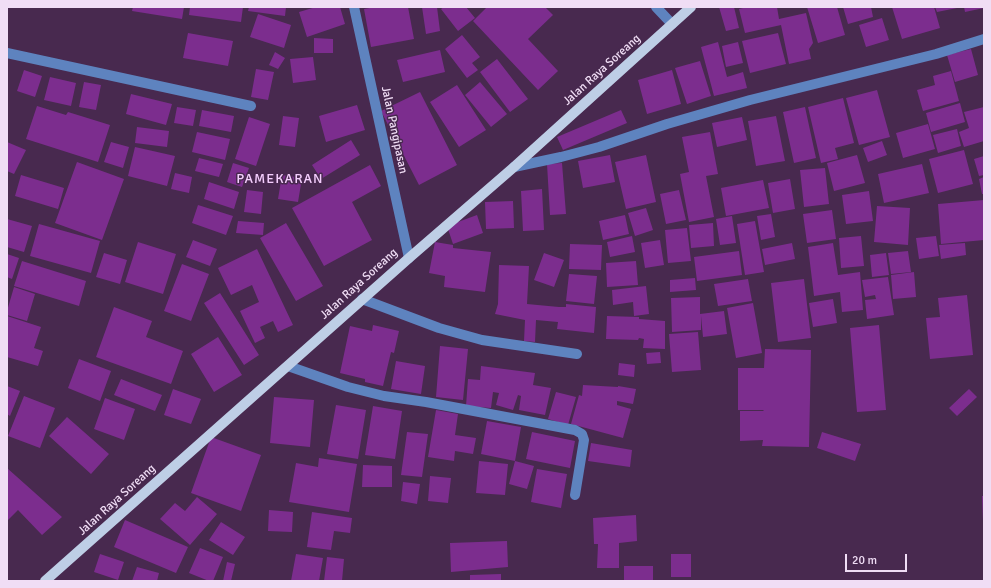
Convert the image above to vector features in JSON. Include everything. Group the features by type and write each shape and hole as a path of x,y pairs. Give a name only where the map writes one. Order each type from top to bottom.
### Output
{"main road":[{"name":"Jalan Raya Soreang","path":"45,581 362,299 514,167 691,7"}],"street":[{"name":"Jalan Pangipasan","path":"354,7 409,258"},
{"path":"656,7 672,24"},
{"path":"514,167 599,147 667,124 750,100 936,54 984,39"},
{"path":"7,53 251,106"},
{"path":"362,299 439,328 482,340 577,354"},
{"path":"288,366 348,387 384,396 426,402 575,430 582,434 584,440 575,494"}],"building":[{"path":"133,7 184,7 182,19 132,11"},
{"path":"190,7 243,7 241,22 189,15"},
{"path":"249,7 286,7 285,16 248,11"},
{"path":"316,7 340,7 345,24 307,37 299,12"},
{"path":"375,7 408,7 414,39 371,47 364,9"},
{"path":"422,7 437,7 440,31 426,34"},
{"path":"444,7 466,7 475,18 458,31 441,9"},
{"path":"487,7 545,7 553,15 528,39 558,71 538,90 473,21"},
{"path":"719,7 734,7 739,28 726,31"},
{"path":"747,7 777,7 779,19 806,13 813,43 809,49 811,59 789,64 781,25 745,33 739,9"},
{"path":"807,7 837,7 845,35 818,43"},
{"path":"843,7 871,7 873,17 848,24"},
{"path":"892,7 934,7 940,28 902,39"},
{"path":"935,7 957,7 957,8 937,12"},
{"path":"964,7 984,7 984,8 965,12"},
{"path":"258,14 291,25 284,48 250,37"},
{"path":"882,18 889,40 866,47 859,25"},
{"path":"188,33 233,41 228,66 183,58"},
{"path":"778,33 786,64 750,73 742,41"},
{"path":"462,35 480,57 472,63 478,70 467,78 445,49"},
{"path":"314,38 333,39 333,53 314,53"},
{"path":"718,42 727,77 743,72 747,88 714,96 701,47"},
{"path":"738,42 743,63 726,67 722,46"},
{"path":"971,49 978,75 955,82 947,55"},
{"path":"440,50 445,72 403,82 397,60"},
{"path":"275,52 285,58 278,69 269,65"},
{"path":"313,57 316,80 293,83 290,59"},
{"path":"497,59 528,99 510,112 480,72"},
{"path":"700,61 711,96 687,104 675,68"},
{"path":"256,69 274,72 268,100 251,97"},
{"path":"24,70 42,76 35,97 17,91"},
{"path":"672,70 681,104 647,114 638,80"},
{"path":"951,71 959,101 923,111 917,90 935,85 933,76"},
{"path":"50,77 76,83 71,106 44,100"},
{"path":"84,82 101,85 96,110 79,107"},
{"path":"480,82 507,114 491,127 465,95"},
{"path":"457,85 486,130 459,147 430,102"},
{"path":"877,90 890,137 859,145 846,98"},
{"path":"420,92 457,165 419,185 381,111"},
{"path":"131,94 172,104 166,125 126,114"},
{"path":"843,98 854,143 835,148 838,159 821,163 808,107"},
{"path":"960,103 965,122 931,132 926,113"},
{"path":"357,105 365,130 326,142 319,116"},
{"path":"37,106 66,115 68,112 110,125 98,162 26,139"},
{"path":"177,107 196,110 193,126 174,123"},
{"path":"805,107 816,158 794,163 783,112"},
{"path":"984,107 984,141 964,147 959,132 969,128 964,112"},
{"path":"202,110 234,116 231,132 199,126"},
{"path":"621,110 627,123 563,150 557,137"},
{"path":"283,116 299,118 295,147 279,145"},
{"path":"776,116 785,161 756,166 748,121"},
{"path":"249,117 270,124 256,166 235,159"},
{"path":"742,117 747,140 717,147 712,123"},
{"path":"928,124 935,149 903,158 896,133"},
{"path":"137,127 169,131 167,147 135,143"},
{"path":"957,129 961,146 938,153 933,135"},
{"path":"197,132 230,139 225,160 192,152"},
{"path":"710,132 718,174 706,176 714,217 689,222 680,174 689,172 682,137"},
{"path":"351,140 360,155 321,179 312,165"},
{"path":"882,141 887,155 868,162 863,148"},
{"path":"7,142 26,150 14,174 7,171"},
{"path":"111,142 129,147 123,168 104,162"},
{"path":"135,147 175,156 167,186 128,176"},
{"path":"964,150 973,184 938,193 929,159"},
{"path":"610,155 615,182 583,188 578,161"},
{"path":"646,155 656,202 626,209 615,162"},
{"path":"857,155 865,183 834,191 827,163"},
{"path":"984,156 984,175 979,176 974,159"},
{"path":"199,158 223,164 219,177 195,171"},
{"path":"77,162 124,179 102,240 55,223"},
{"path":"233,163 249,168 242,187 227,182"},
{"path":"562,163 566,214 550,215 547,164"},
{"path":"922,164 929,193 884,203 878,174"},
{"path":"370,165 381,186 352,202 372,240 324,266 292,208"},
{"path":"825,168 829,204 804,207 800,170"},
{"path":"175,173 192,177 189,193 171,189"},
{"path":"21,175 64,188 58,209 15,196"},
{"path":"282,175 302,178 298,202 278,199"},
{"path":"984,177 984,194 982,194 979,179"},
{"path":"790,179 795,209 773,213 768,183"},
{"path":"763,180 769,208 726,216 721,188"},
{"path":"209,182 239,192 234,209 204,199"},
{"path":"542,189 544,230 523,231 521,191"},
{"path":"247,190 263,192 261,214 244,212"},
{"path":"679,190 686,220 666,224 660,194"},
{"path":"869,191 873,221 846,224 842,195"},
{"path":"984,200 984,240 941,244 938,204"},
{"path":"513,201 514,228 486,229 485,202"},
{"path":"198,205 233,216 226,235 192,223"},
{"path":"877,206 910,208 908,245 874,242"},
{"path":"646,208 653,230 635,236 628,213"},
{"path":"832,210 836,239 807,243 803,214"},
{"path":"771,214 775,237 761,240 757,216"},
{"path":"477,215 483,233 453,244 447,226"},
{"path":"625,215 629,234 603,240 599,221"},
{"path":"732,216 736,243 720,245 716,219"},
{"path":"7,219 32,226 24,252 7,247"},
{"path":"238,221 264,223 263,235 236,233"},
{"path":"755,221 764,272 745,275 737,224"},
{"path":"286,223 323,286 296,301 260,238"},
{"path":"713,223 714,246 691,248 689,225"},
{"path":"39,224 100,241 91,273 30,256"},
{"path":"687,228 691,261 668,263 665,230"},
{"path":"632,236 635,252 610,257 607,242"},
{"path":"861,236 864,266 841,268 839,238"},
{"path":"936,236 939,256 919,259 916,238"},
{"path":"193,240 217,249 210,266 186,257"},
{"path":"660,240 664,265 645,268 641,243"},
{"path":"138,242 176,254 163,294 125,282"},
{"path":"435,242 453,245 453,248 491,252 485,292 444,287 445,276 429,273"},
{"path":"792,243 795,259 765,265 762,249"},
{"path":"833,243 838,275 860,272 863,310 842,312 840,292 814,296 808,247"},
{"path":"965,243 966,255 941,259 939,245"},
{"path":"570,244 602,245 601,270 569,269"},
{"path":"257,249 293,325 278,332 273,321 260,327 265,338 255,343 240,311 259,302 252,285 231,295 218,268"},
{"path":"739,251 742,275 697,281 694,257"},
{"path":"908,251 911,272 891,274 888,253"},
{"path":"104,253 127,260 120,284 96,277"},
{"path":"544,253 564,260 554,287 534,280"},
{"path":"886,253 889,275 872,277 870,255"},
{"path":"7,254 19,258 12,279 7,277"},
{"path":"22,261 86,281 79,306 14,286"},
{"path":"636,261 638,285 607,287 606,263"},
{"path":"182,264 209,274 191,321 164,311"},
{"path":"499,265 529,266 527,304 566,307 566,304 596,307 594,333 557,329 558,322 536,320 535,342 524,341 525,320 495,314 498,304"},
{"path":"914,272 916,297 893,299 891,275"},
{"path":"569,274 597,276 594,304 566,301"},
{"path":"888,277 894,315 867,319 865,300 876,299 875,295 865,297 862,280"},
{"path":"695,278 696,290 670,292 670,280"},
{"path":"748,279 752,301 718,306 714,284"},
{"path":"804,279 811,338 778,342 771,283"},
{"path":"646,286 649,314 634,316 633,302 613,305 612,290"},
{"path":"14,287 35,294 27,321 7,315"},
{"path":"220,293 259,355 244,365 204,303"},
{"path":"967,295 973,355 930,359 926,318 940,317 938,298"},
{"path":"700,297 700,314 724,311 727,334 703,337 701,316 701,330 672,332 671,298"},
{"path":"833,299 837,323 813,327 809,303"},
{"path":"753,303 762,353 736,358 727,308"},
{"path":"114,307 152,321 146,337 183,351 171,384 96,357"},
{"path":"7,316 41,327 34,348 43,351 38,366 7,357"},
{"path":"607,316 639,317 639,319 665,321 665,349 643,348 644,339 639,338 638,340 606,339"},
{"path":"373,325 399,331 394,353 391,352 383,386 365,382 365,379 340,373 350,326 372,331"},
{"path":"879,325 886,410 857,412 850,328"},
{"path":"698,332 701,370 672,372 669,334"},
{"path":"218,337 242,375 214,392 191,354"},
{"path":"440,346 468,349 463,400 436,397"},
{"path":"765,349 811,350 809,447 762,446 763,440 740,441 740,411 764,410 738,410 738,368 764,368"},
{"path":"660,352 661,363 647,364 646,353"},
{"path":"79,359 111,371 100,401 68,388"},
{"path":"396,361 425,366 421,394 391,389"},
{"path":"619,363 635,365 634,377 618,375"},
{"path":"481,366 535,373 533,385 551,388 545,415 519,410 521,396 518,395 513,410 496,405 499,393 493,392 491,408 466,406 468,379 480,380"},
{"path":"121,379 162,395 155,411 114,395"},
{"path":"583,385 618,386 636,389 633,404 617,401 617,405 631,409 623,438 571,424 579,395 582,396"},
{"path":"7,386 20,391 10,416 7,414"},
{"path":"173,389 201,399 191,424 164,415"},
{"path":"969,389 977,397 957,416 949,408"},
{"path":"556,392 576,397 568,425 548,419"},
{"path":"24,396 55,408 40,448 8,436"},
{"path":"274,397 314,400 310,447 270,443"},
{"path":"105,398 135,409 124,440 94,429"},
{"path":"336,405 366,410 358,459 327,454"},
{"path":"373,406 402,411 395,459 365,455"},
{"path":"436,410 458,414 455,435 476,438 473,454 455,451 454,461 428,457"},
{"path":"67,417 109,454 91,474 49,436"},
{"path":"487,421 521,427 515,461 481,454"},
{"path":"407,432 428,434 422,477 401,475"},
{"path":"532,432 575,441 570,468 526,459"},
{"path":"822,432 861,444 855,461 817,448"},
{"path":"211,437 261,455 241,511 191,493"},
{"path":"591,443 632,450 630,467 588,461"},
{"path":"319,458 357,464 349,512 289,502 296,463 318,467"},
{"path":"479,461 508,464 505,495 476,493"},
{"path":"515,461 534,466 527,489 509,484"},
{"path":"363,465 392,466 392,487 362,487"},
{"path":"7,468 62,517 42,535 18,510 7,521"},
{"path":"537,469 567,474 561,508 531,502"},
{"path":"430,476 451,478 448,503 428,501"},
{"path":"403,482 420,484 417,504 401,501"},
{"path":"982,496 984,496 984,521 983,521"},
{"path":"197,497 217,514 190,545 160,519 175,503 185,511"},
{"path":"269,510 293,512 292,532 268,531"},
{"path":"312,512 352,518 350,533 334,531 331,550 307,547"},
{"path":"636,515 637,541 619,543 619,568 597,568 598,544 594,544 593,518"},
{"path":"125,520 188,547 176,573 114,547"},
{"path":"221,522 245,537 233,555 209,540"},
{"path":"507,541 508,567 451,572 450,543"},
{"path":"200,548 223,557 213,581 209,581 189,573"},
{"path":"100,554 124,562 118,580 94,572"},
{"path":"296,554 323,558 319,581 291,581"},
{"path":"671,554 691,554 691,577 671,577"},
{"path":"327,557 344,559 342,581 324,581"},
{"path":"227,562 235,564 231,581 223,581"},
{"path":"624,566 653,566 653,581 624,581"},
{"path":"137,567 159,573 157,581 132,581"},
{"path":"501,574 501,581 470,581 470,575"}],"district":[{"name":"PAMEKARAN","path":"280,179"}]}
